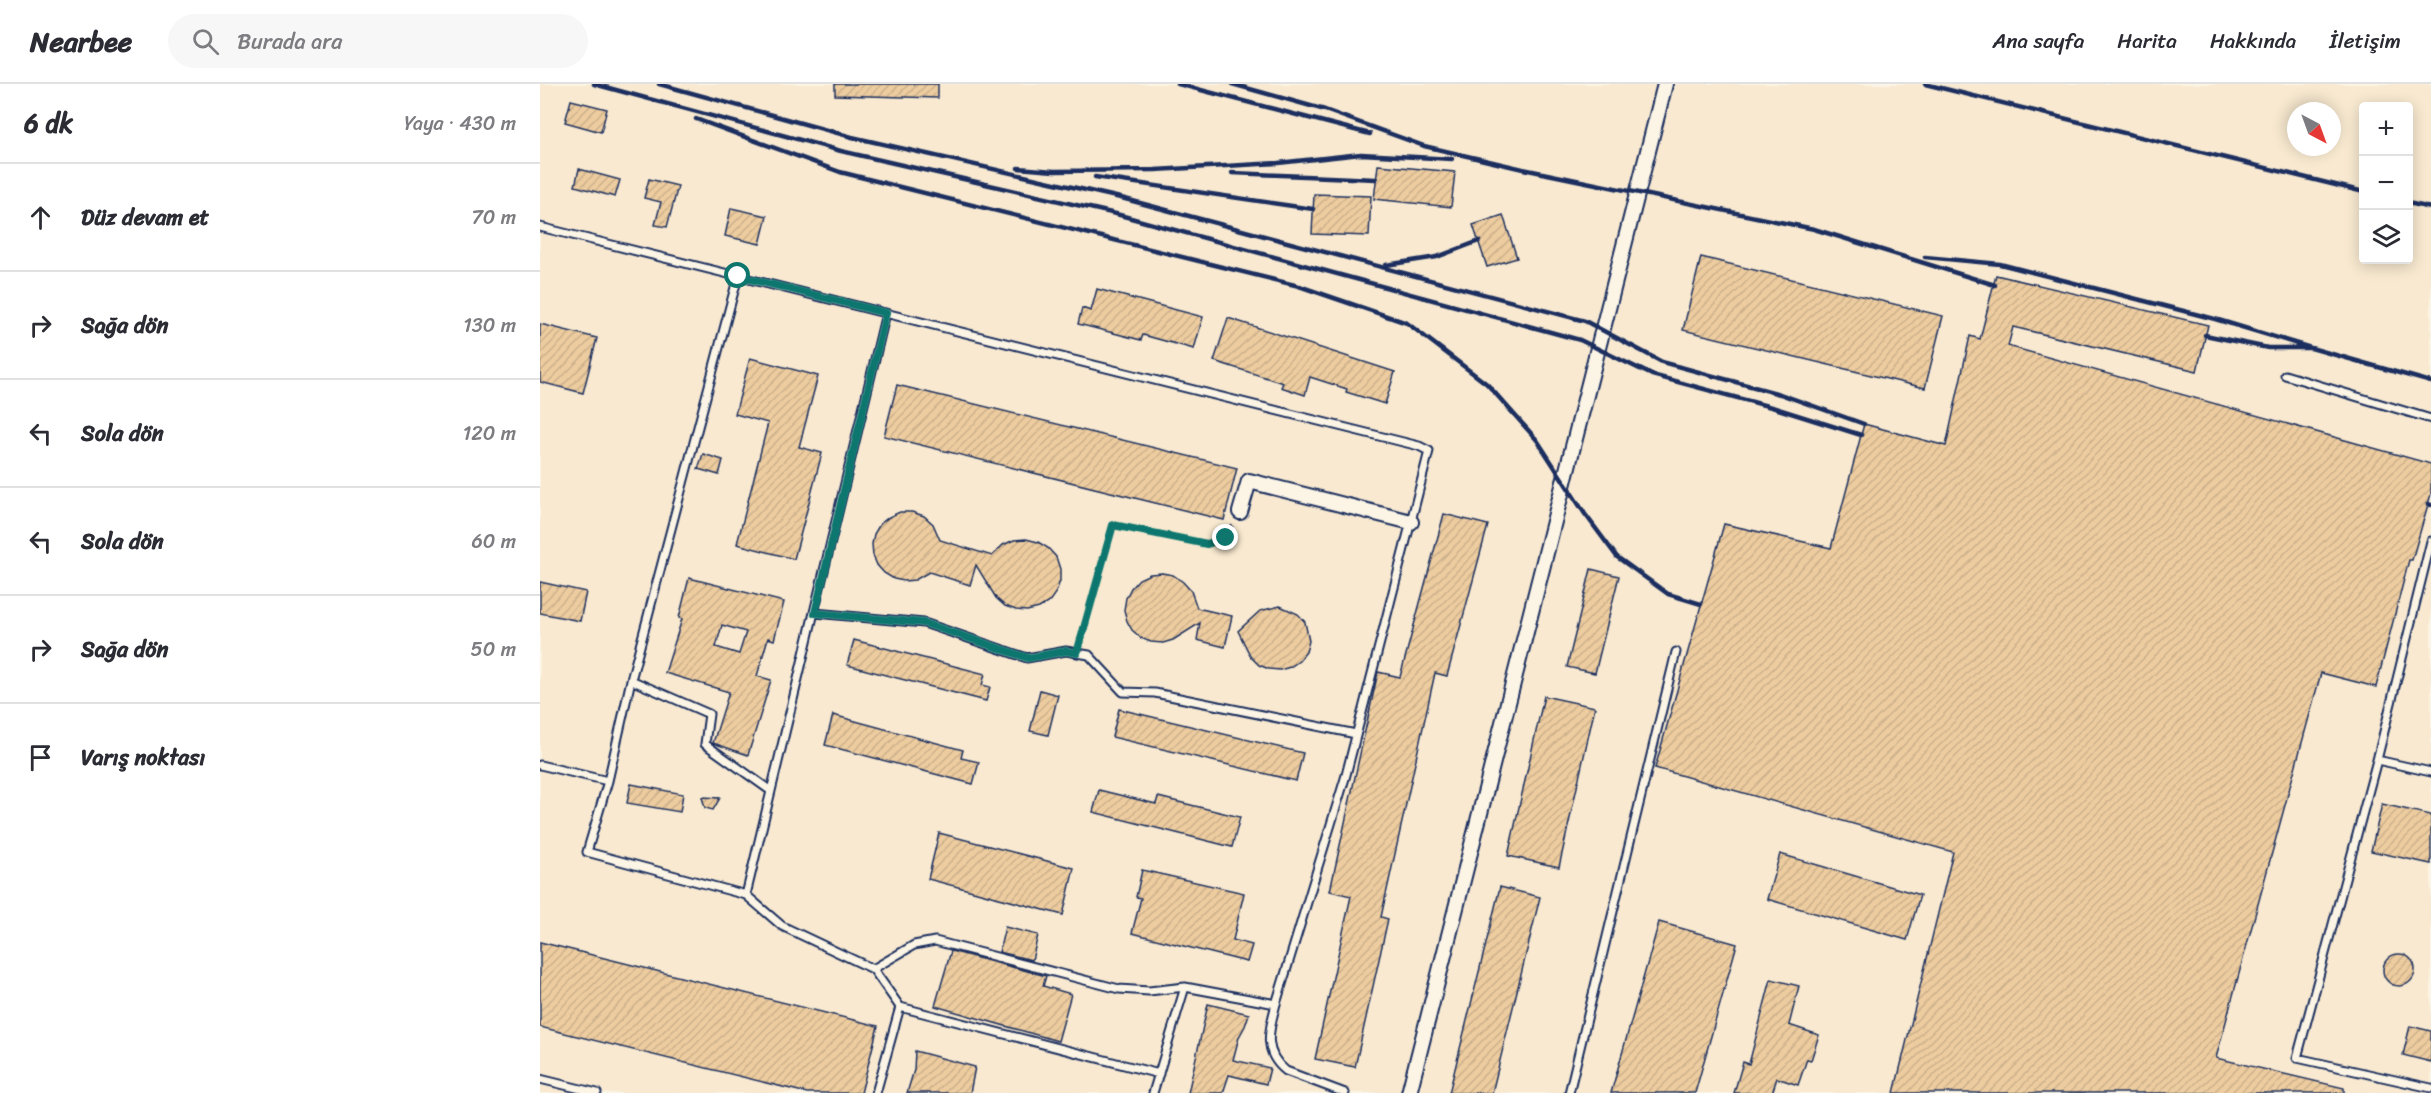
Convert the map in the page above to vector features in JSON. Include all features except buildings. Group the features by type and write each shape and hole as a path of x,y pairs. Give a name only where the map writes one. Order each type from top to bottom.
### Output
{"street":[{"path":"1410,1093 1665,84"},
{"path":"1240,512 1250,481 1411,522"}],"lane":[{"path":"540,227 1419,446 1429,451 1356,734 1268,1035 1270,1051 1279,1066 1286,1071 1345,1093"},
{"path":"738,276 631,680 608,781 587,852 746,895 782,926 873,969 900,1006 1159,1074"},
{"path":"746,895 886,313"},
{"path":"2285,375 2431,419"},
{"path":"2431,542 2377,760 2297,1058 2431,1088"},
{"path":"815,613 924,623 1028,658 1066,651 1089,655 1123,692 1155,693 1356,734"},
{"path":"1569,1093 1676,652"},
{"path":"631,680 709,714 705,744 771,791"},
{"path":"2377,760 2431,772"},
{"path":"540,765 608,781"},
{"path":"873,969 914,945 935,941 1119,989 1149,991 1185,987 1276,1004"},
{"path":"1153,1093 1185,987"},
{"path":"876,1093 900,1006"},
{"path":"540,1078 597,1093"}],"path":[{"path":"1077,653 1113,525 1207,544 1226,538 1240,512"}],"shaded area":[{"path":"540,84 2431,84 2431,1093 540,1093"}],"railway":[{"path":"594,84 841,151 1116,214 1580,340 1652,375 1775,408 1861,435"},
{"path":"659,84 852,137 1125,199 1585,321 1662,362 1780,394 1864,424"},
{"path":"1178,84 1370,134"},
{"path":"1232,84 1325,110 1424,146 1523,169 1814,229 1995,285"},
{"path":"1925,84 2359,191"},
{"path":"696,119 840,172 1299,286 1407,323 1487,384 1537,440 1585,514 1617,557 1668,594 1701,604"},
{"path":"1018,168 1054,171 1155,170 1278,163 1361,154 1452,159"},
{"path":"1232,173 1376,179"},
{"path":"1095,177 1313,209"},
{"path":"2413,204 2431,208"},
{"path":"1386,265 1437,257 1479,241"},
{"path":"1925,257 2000,264 2215,319 2311,348"},
{"path":"2205,335 2268,348 2311,348 2431,382"}],"route":[{"path":"738,276 886,313 815,613 924,623 1028,658 1066,651 1077,653 1113,525 1207,544 1226,538"}]}
